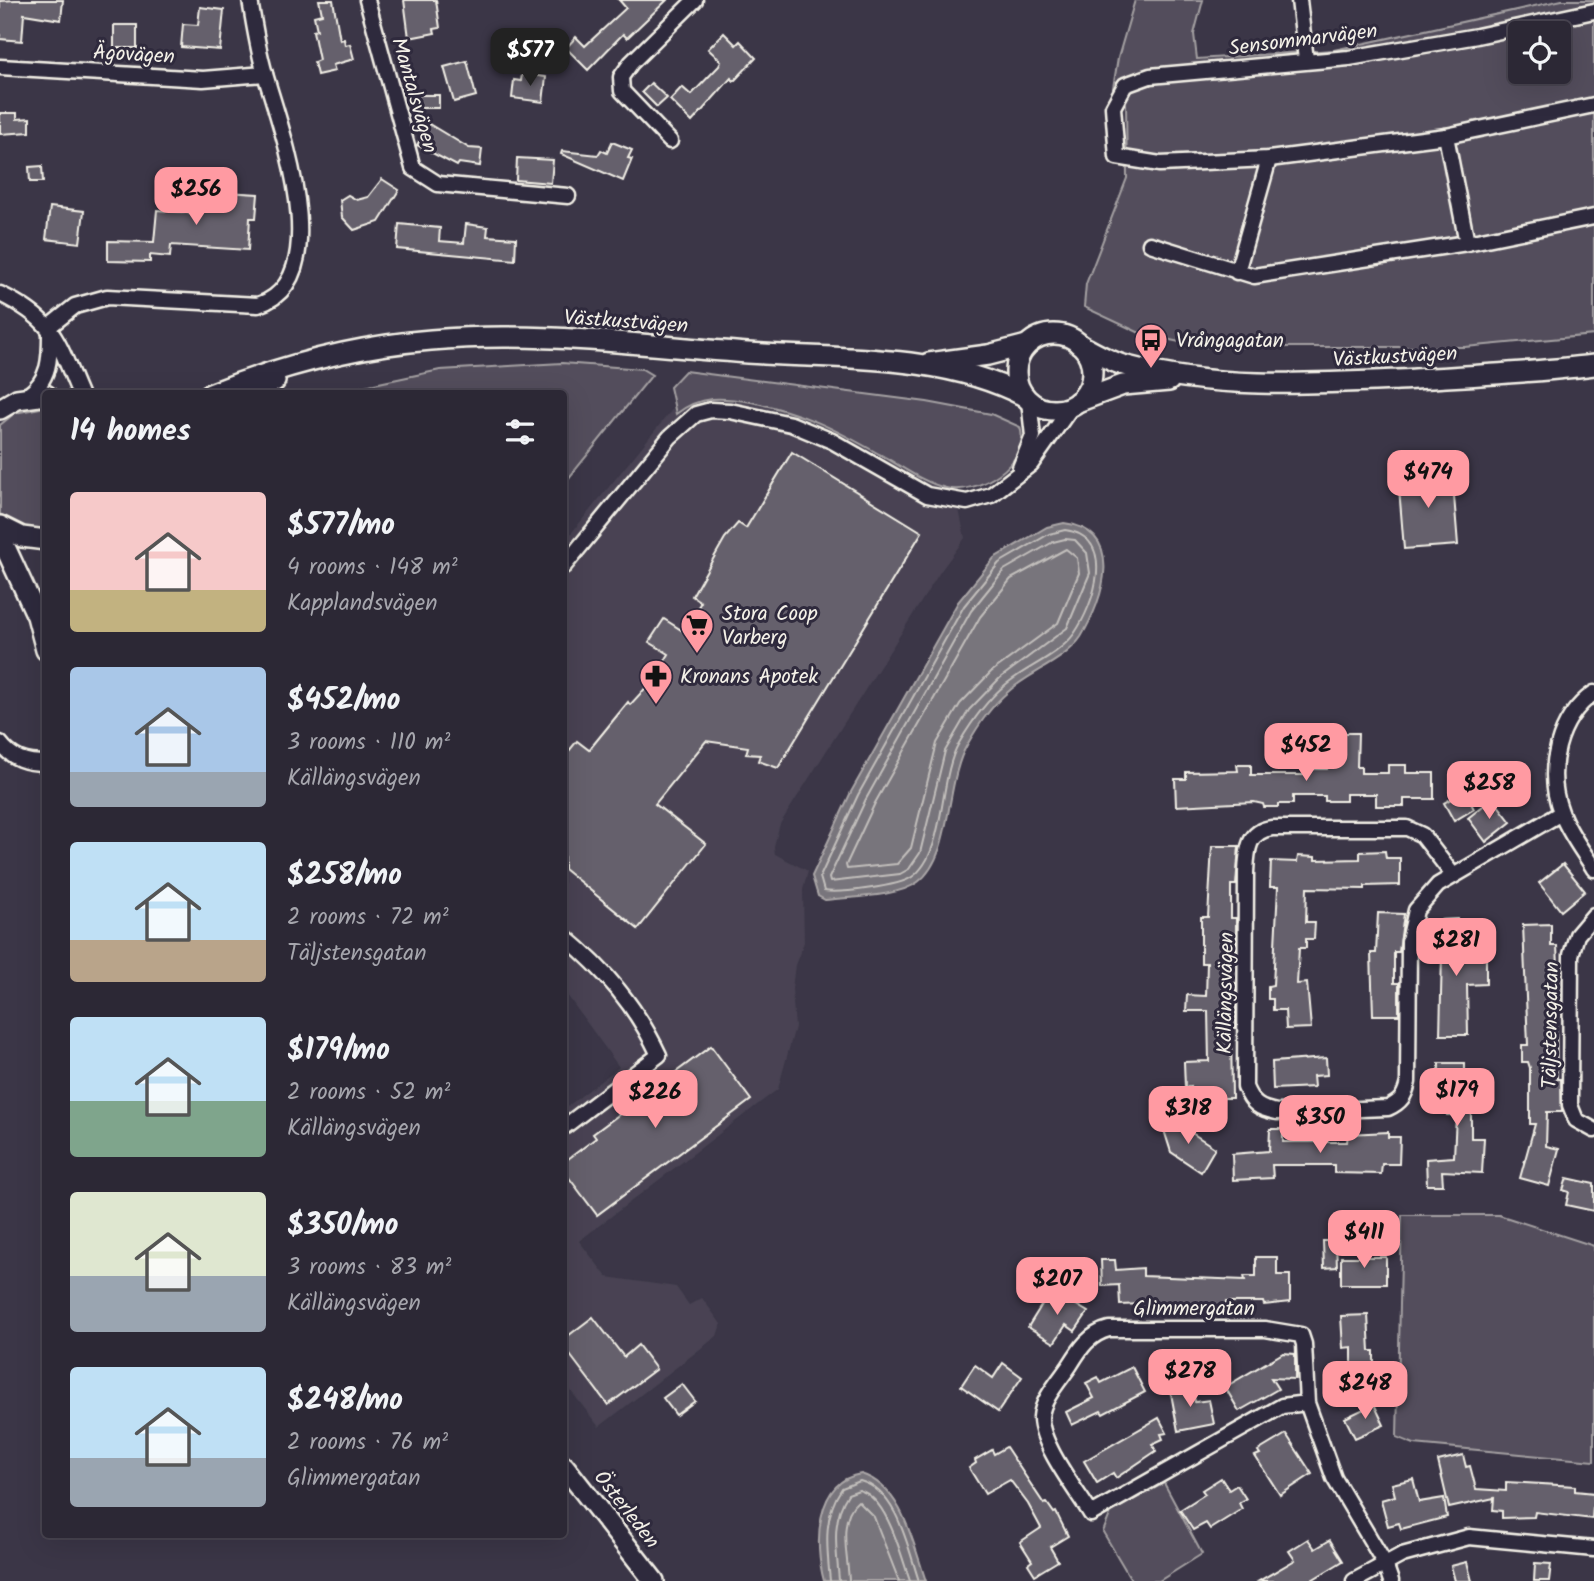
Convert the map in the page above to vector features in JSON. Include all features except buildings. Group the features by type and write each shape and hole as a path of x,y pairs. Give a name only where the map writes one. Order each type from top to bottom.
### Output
{"street":[{"path":"18,399 38,388 48,370 50,326 75,306 107,297 241,307 273,300 283,292 295,270 298,236 296,201 281,119 265,74 250,0"},
{"name":"Mantalsvägen","path":"367,0 413,167 438,184 568,196"},
{"path":"670,141 622,91 621,77 631,63 695,0"},
{"path":"1299,0 1306,60"},
{"name":"Sensommarvägen","path":"1269,159 1160,164 1118,157 1113,107 1125,85 1150,76 1349,58 1477,36 1594,11"},
{"name":"Ägovägen","path":"0,67 203,79 265,74"},
{"path":"1237,272 1269,159 1446,136 1594,105"},
{"path":"1446,136 1467,243"},
{"path":"1150,244 1254,276 1467,243 1594,217"},
{"path":"0,294 50,326 78,390"},
{"name":"Västkustvägen","path":"920,364 988,355 1027,345 1039,337 1053,334 1067,336 1126,366 1198,378"},
{"name":"Västkustvägen","path":"220,390 257,375 379,345 431,340 532,337 920,364 994,382 1047,410 1074,404 1123,385 1198,378 1350,382 1594,365"},
{"path":"567,562 685,420 711,410 791,424 815,433 937,499 967,502 981,499 1005,487 1041,451 1074,404 1085,393 1092,375 1090,361 1079,344"},
{"path":"1016,476 1032,436 1026,398 1017,384 1016,370 1019,356 1027,345"},
{"name":"Västkustvägen","path":"256,390 330,356"},
{"path":"0,526 22,537 42,540"},
{"path":"0,536 37,616 42,635"},
{"path":"1594,693 1572,713 1560,736 1555,766 1556,797 1561,813 1594,869"},
{"path":"0,743 12,757 25,762 42,763"},
{"path":"1453,875 1561,813"},
{"name":"Källängsvägen","path":"1272,828 1407,828 1422,835 1453,875 1425,896 1411,923 1405,1095 1388,1108 1277,1112 1261,1109 1251,1101 1245,1087 1246,873 1248,847 1253,836 1263,829 1272,828"},
{"name":"Täljstensgatan","path":"1594,915 1577,935 1571,955 1570,1105 1576,1120 1594,1130"},
{"path":"567,939 600,968 624,995 645,1024 659,1055 567,1126"},
{"name":"Glimmergatan","path":"1307,1403 1282,1406 1091,1514 1049,1445 1041,1417 1049,1396 1080,1349 1098,1332 1109,1329 1265,1328 1301,1335 1304,1344 1307,1403 1334,1478 1385,1564 1391,1581"},
{"name":"Österleden","path":"567,1470 654,1581"},
{"path":"1354,1581 1385,1564 1433,1544 1469,1537 1594,1549"}],"shaded area":[{"path":"1135,0 1203,0 1194,34 1197,59 1334,50 1562,0 1594,0 1594,335 1465,347 1203,347 1142,334 1084,307 1086,284 1127,178 1126,103 1113,88 1118,58"},
{"path":"562,363 642,369 652,375 567,480 567,390 346,390 440,370"},
{"path":"685,371 927,402 991,414 1020,427 1022,440 1018,453 999,474 972,487 946,488 920,478 832,429 803,416 770,406 740,400 712,399 694,403 676,414 670,387"},
{"path":"719,397 802,414 932,483 955,490 965,538 940,572 780,824 774,846 775,854 808,871 803,890 804,942 795,965 792,989 795,1027 778,1089 579,1241 607,1277 676,1287 689,1305 702,1298 721,1324 717,1336 599,1427 567,1386 567,1107 619,1067 567,995 567,538 675,406 677,414 691,402"},
{"path":"42,408 42,531 25,529 0,514 0,425 15,413"},
{"path":"1402,1215 1499,1215 1594,1246 1594,1461 1414,1444 1397,1437"},
{"path":"1164,1483 1202,1554 1159,1581 1132,1581 1103,1532 1111,1512"}],"water":[{"path":"1064,523 1083,529 1096,539 1103,553 1102,586 1097,604 1081,637 1074,645 1057,660 1009,691 991,709 976,730 960,760 943,837 929,870 918,882 899,891 825,900 818,896 812,876 851,792 958,602 994,558 1047,527"},
{"path":"861,1474 887,1491 897,1504 911,1534 926,1581 824,1581 819,1533 826,1501 834,1489 846,1479"}],"place":[{"name":"Vrångagatan","path":"1151,370"},
{"name":"Stora Coop Varberg","path":"697,655"},
{"name":"Kronans Apotek","path":"656,706"}]}
